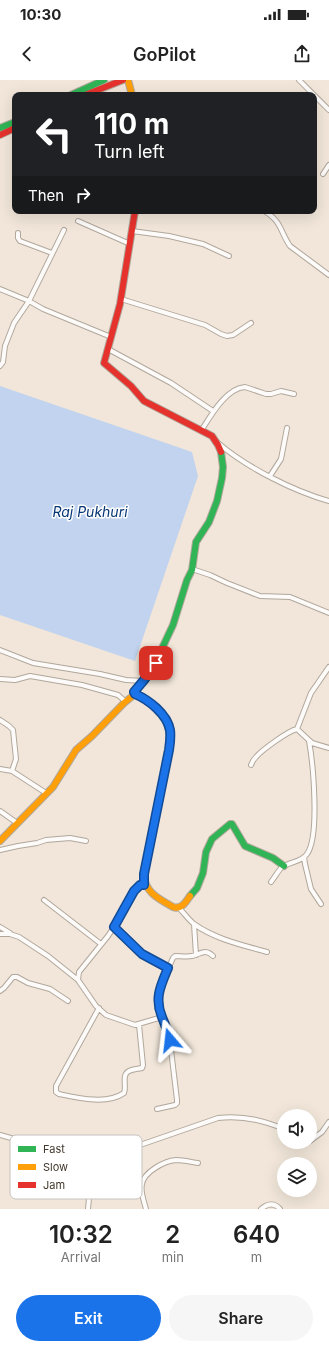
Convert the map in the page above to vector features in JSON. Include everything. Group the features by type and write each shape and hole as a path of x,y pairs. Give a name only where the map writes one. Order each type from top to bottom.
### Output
{"street":[{"path":"78,92 104,80"},
{"path":"99,92 123,80"},
{"path":"128,80 131,92"},
{"path":"299,80 311,92"},
{"path":"317,98 329,110"},
{"path":"0,128 12,123"},
{"path":"0,135 12,129"},
{"path":"323,174 329,165"},
{"path":"135,214 121,299 104,363 131,386 144,401 212,436 246,463 291,487 328,499"},
{"path":"269,214 279,223 290,246 329,275"},
{"path":"78,221 130,244"},
{"path":"0,366 3,362 5,346 14,323 29,300 64,230"},
{"path":"132,231 169,236 203,244 230,256"},
{"path":"18,233 18,238 20,241 52,253"},
{"path":"0,289 29,300 43,309 111,337"},
{"path":"121,299 205,325 227,336 251,323"},
{"path":"108,349 171,384 213,411"},
{"path":"201,431 213,411 226,398 241,387 266,394 281,391 294,394"},
{"path":"270,476 281,460 287,428"},
{"path":"0,841 53,787 76,750 135,694 134,692 153,668 163,648 192,569 195,544 208,522 216,504 221,485 223,460 218,442"},
{"path":"192,569 260,596 290,597 329,613"},
{"path":"0,650 33,663 100,674 126,680 144,680"},
{"path":"251,765 261,752 288,733 297,729 311,693 329,670"},
{"path":"0,679 14,680 30,676 82,685 118,695 126,702"},
{"path":"135,694 160,712 164,717 170,731 169,750 144,874 144,885 149,891 160,899 173,907 179,908 194,924 202,929 231,942 267,952"},
{"path":"0,720 13,730 16,758 12,771"},
{"path":"297,729 312,743 329,748"},
{"path":"271,882 284,866 304,857 309,850 314,822 314,782 309,741"},
{"path":"0,769 12,771 46,793"},
{"path":"0,811 17,823"},
{"path":"179,908 190,897 196,888 202,873 206,852 212,839 228,825 232,824 234,826 245,846 273,858 284,866"},
{"path":"0,850 38,843 46,840 70,838 86,841"},
{"path":"304,857 311,889 321,904"},
{"path":"78,980 79,972 114,927 134,891 140,885 144,885"},
{"path":"44,900 101,944"},
{"path":"194,924 196,955"},
{"path":"0,927 10,934 19,937 48,956 78,980 106,1015 139,1025 162,1017"},
{"path":"114,927 142,954 168,968"},
{"path":"0,934 10,934"},
{"path":"156,1109 175,1105 177,1103 169,1033 162,1017 158,991 168,968 176,956 196,955 209,952 213,956"},
{"path":"0,991 13,977 17,977 28,983 50,989 68,1002"},
{"path":"99,1008 56,1086 56,1092 60,1094 94,1099 117,1096 124,1093 126,1073 131,1070 142,1068 143,1065 139,1025"},
{"path":"142,1144 218,1118 233,1116 248,1118 277,1127"},
{"path":"317,1136 322,1132 329,1122"},
{"path":"0,1135 10,1138"},
{"path":"146,1209 142,1185 144,1178 149,1173 165,1163 176,1160 198,1163"},
{"path":"88,1209 89,1199"},
{"path":"261,1209 271,1204 276,1205 280,1209"}],"water":[{"name":"Raj Pukhuri","path":"0,386 192,452 198,476 135,661 0,615"}],"traffic: fast":[{"path":"78,92 104,80"},
{"path":"0,128 12,123"},
{"path":"157,659 173,625 187,580 192,570 196,542 209,522 217,501 223,467 221,452"},
{"path":"190,896 197,888 203,873 206,852 212,839 230,824 232,824 245,846 273,858 284,866"}],"traffic: slow":[{"path":"128,80 131,92"},
{"path":"0,841 53,787 76,750 135,694 134,692 144,680 157,659"},
{"path":"135,694 152,704 163,716 167,723 170,740 144,874 145,880 149,890 153,894 173,907 176,908 181,906 190,896"}],"traffic: jam":[{"path":"93,92 123,80"},
{"path":"0,135 12,129"},
{"path":"135,214 120,304 104,363 131,386 144,401 212,436 221,452"}],"route":[{"path":"156,663 134,692 160,712 164,717 170,731 169,750 143,879 144,885 140,885 134,891 114,927 142,954 168,968 158,991 158,1003 162,1017 167,1026 170,1040"}]}
